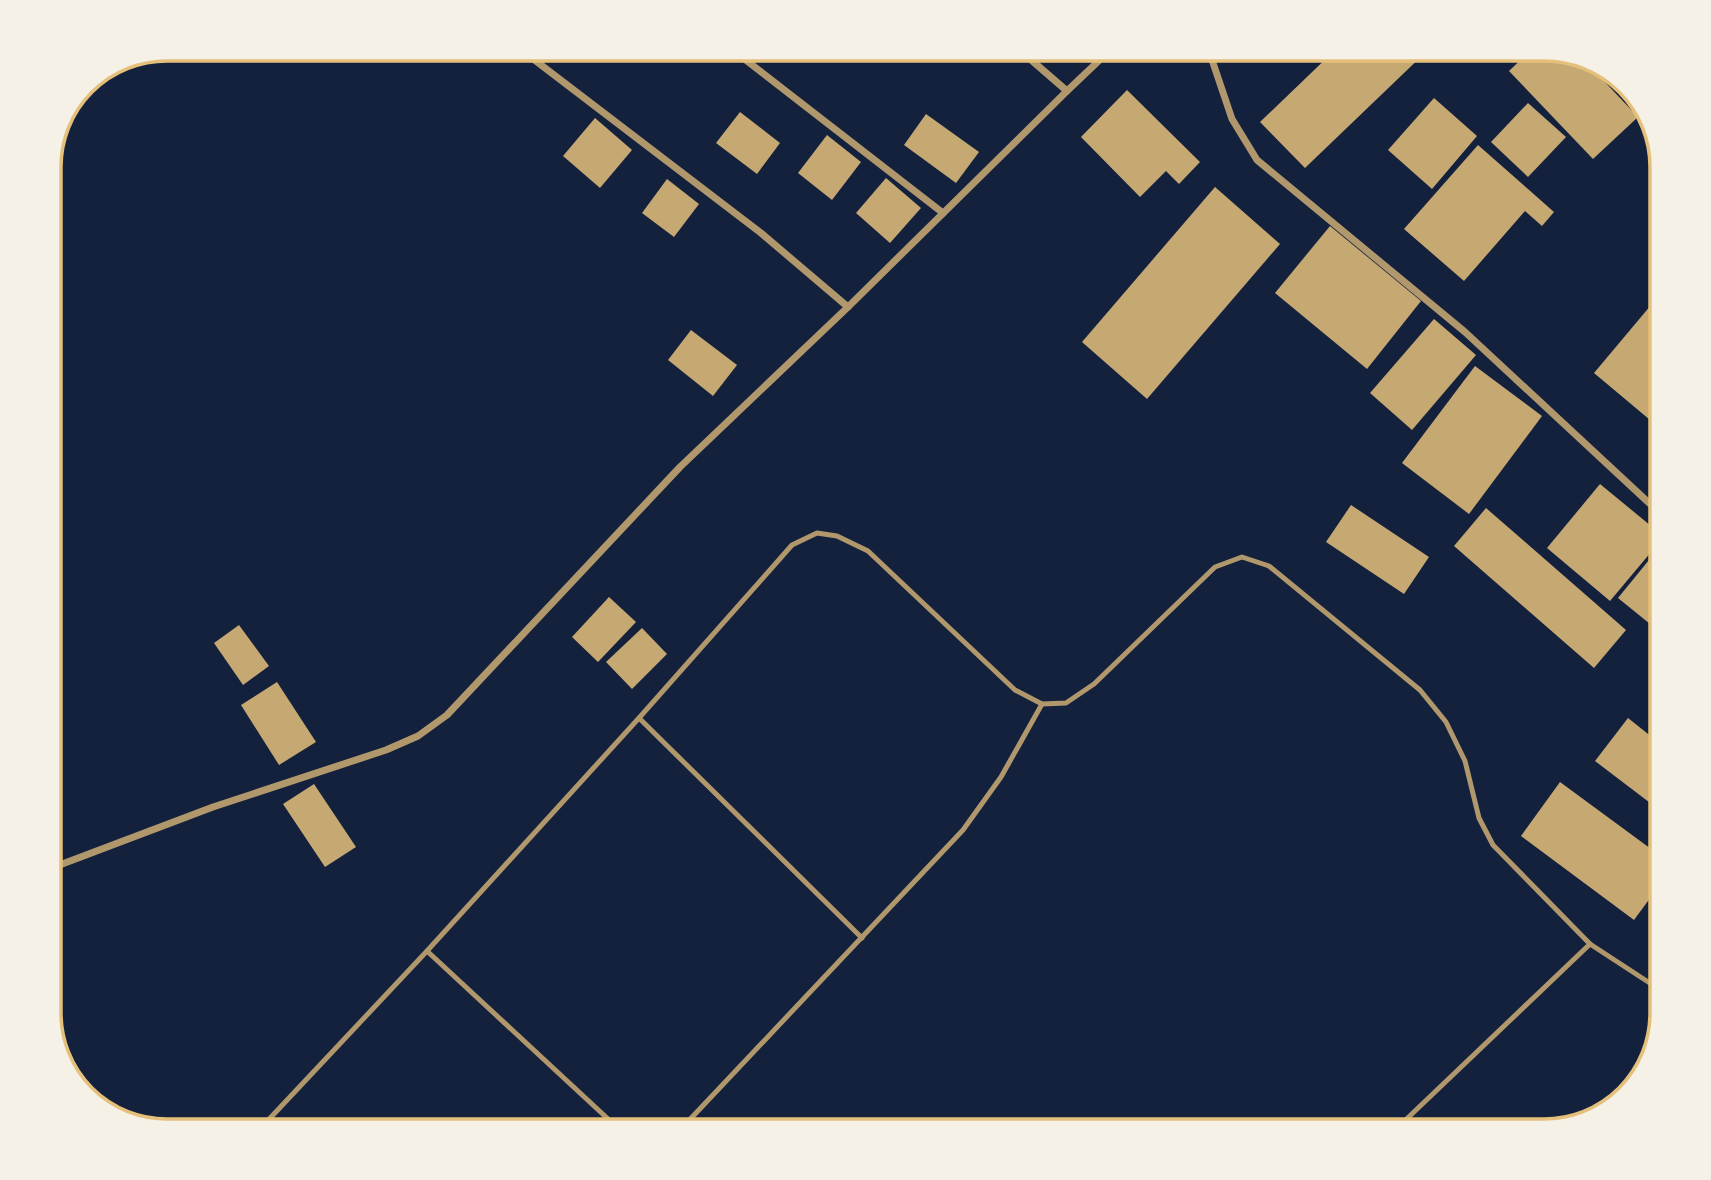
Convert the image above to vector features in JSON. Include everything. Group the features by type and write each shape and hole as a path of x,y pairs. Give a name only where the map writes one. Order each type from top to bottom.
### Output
{"street":[{"path":"536,61 761,233 848,307"},
{"path":"747,61 943,213"},
{"path":"1032,61 1066,90"},
{"path":"61,864 213,807 386,750 418,736 447,715 680,467 848,307 1098,61"},
{"path":"1212,61 1232,119 1257,160 1465,332 1650,504"}],"lane":[{"path":"269,1119 427,951 792,545 817,533 837,536 867,551 1015,690 1042,704 1066,703 1094,684 1215,567 1242,557 1269,566 1420,691 1446,722 1465,761 1479,818 1493,845 1590,944 1650,983"},
{"path":"690,1119 962,830 1001,776 1042,704"},
{"path":"639,718 862,937"},
{"path":"1407,1119 1590,944"},
{"path":"427,951 608,1119"}],"building":[{"path":"1324,61 1417,61 1305,168 1260,122"},
{"path":"1519,61 1558,62 1584,69 1601,78 1638,117 1593,159 1509,71"},
{"path":"1127,90 1200,162 1179,184 1166,171 1140,197 1081,137"},
{"path":"1434,98 1477,136 1432,189 1388,150"},
{"path":"1528,103 1566,137 1528,177 1491,142"},
{"path":"740,112 780,143 757,174 716,143"},
{"path":"926,114 979,152 956,183 904,145"},
{"path":"595,118 632,150 600,188 563,156"},
{"path":"827,135 861,162 832,200 798,173"},
{"path":"1478,145 1554,212 1542,226 1525,211 1464,281 1404,229"},
{"path":"886,178 921,208 890,243 856,213"},
{"path":"667,179 699,204 674,237 642,213"},
{"path":"1215,187 1280,244 1147,399 1082,342"},
{"path":"1330,226 1421,301 1367,369 1275,293"},
{"path":"1650,306 1650,420 1594,373"},
{"path":"1434,319 1476,355 1412,430 1370,393"},
{"path":"691,330 737,365 713,396 668,360"},
{"path":"1475,366 1542,416 1469,514 1402,463"},
{"path":"1600,484 1650,525 1650,553 1610,601 1547,548"},
{"path":"1351,505 1429,557 1404,594 1326,542"},
{"path":"1486,508 1626,630 1594,668 1454,546"},
{"path":"1650,559 1650,624 1618,598"},
{"path":"609,597 636,622 598,662 572,637"},
{"path":"239,625 269,666 243,685 214,643"},
{"path":"642,628 667,654 632,689 606,662"},
{"path":"277,682 316,742 279,765 241,705"},
{"path":"1628,718 1650,735 1650,803 1595,761"},
{"path":"1560,782 1650,848 1650,898 1634,920 1521,836"},
{"path":"314,784 356,847 325,867 283,804"}]}
